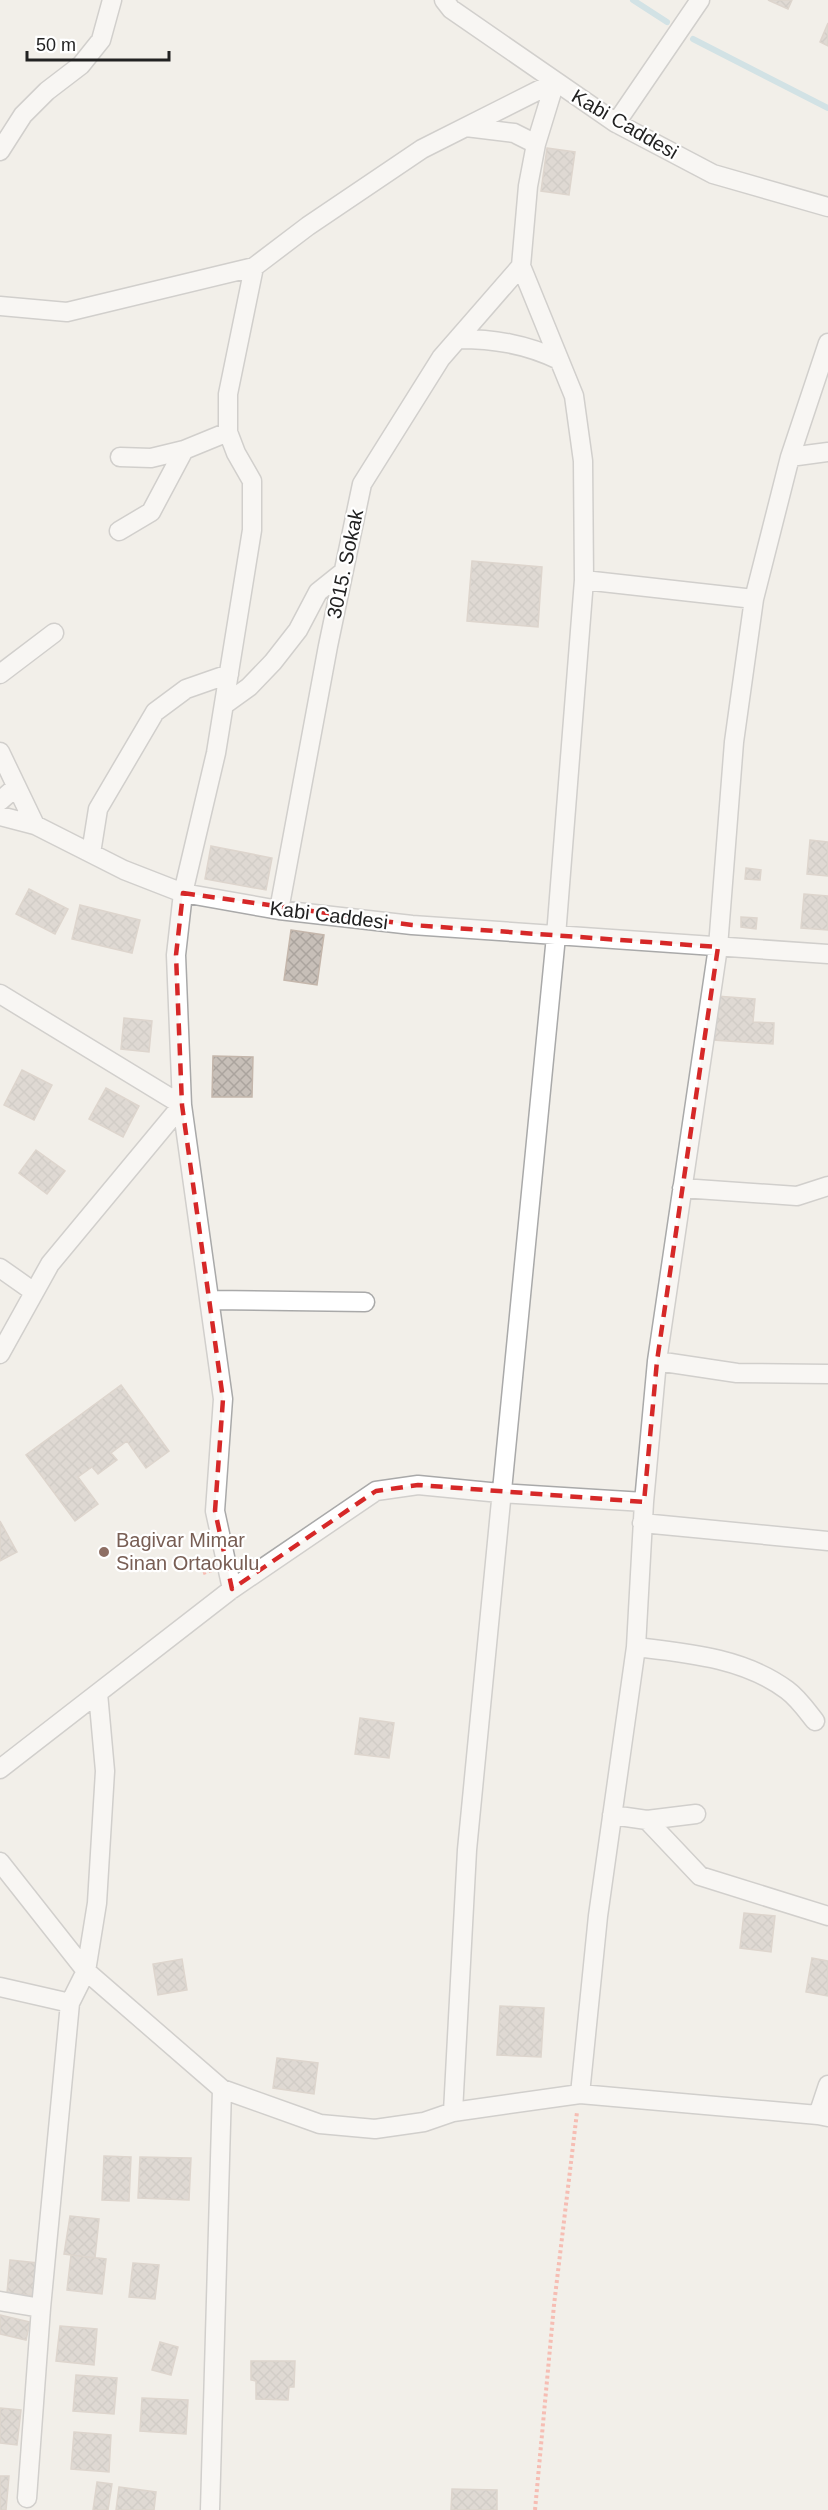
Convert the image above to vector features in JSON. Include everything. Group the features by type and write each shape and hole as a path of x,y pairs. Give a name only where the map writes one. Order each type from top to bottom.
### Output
{"street":[{"path":"0,151 23,115 47,91 81,65 101,40 112,0"},
{"name":"Kabi Caddesi","path":"444,0 451,9 616,123 713,174 828,207"},
{"path":"616,123 700,0"},
{"path":"0,306 68,312 254,267 308,226 422,149 555,82"},
{"path":"453,2112 467,1850 556,936 584,580 583,461 574,396 521,266 528,186 536,144 555,82"},
{"path":"466,127 514,133 536,144"},
{"name":"3015. Sokak","path":"279,910 343,572 362,484 441,358 521,266"},
{"path":"232,1589 215,1511 224,1398 182,1105 176,955 183,893 216,753 252,530 252,481 236,453 228,432 228,394 254,267"},
{"path":"458,339 487,339 522,345 559,360"},
{"path":"579,2094 598,1916 636,1647 642,1523 657,1361 718,947 734,742 754,599 790,457 828,343"},
{"path":"120,457 151,458 184,450 228,432"},
{"path":"119,531 151,512 184,450"},
{"path":"790,457 828,452"},
{"path":"224,705 249,687 273,663 298,630 318,592 343,572"},
{"path":"584,580 754,599"},
{"path":"0,674 54,633"},
{"path":"91,854 98,809 155,712 186,689 229,674"},
{"path":"0,752 35,825"},
{"path":"0,801 16,787"},
{"name":"Kabi Caddesi","path":"0,816 35,825 124,870 183,893 279,910 412,925 556,936 718,947 823,950"},
{"path":"0,994 182,1105"},
{"path":"0,1354 50,1264 182,1105"},
{"path":"682,1188 797,1196 828,1186"},
{"path":"0,1268 34,1292"},
{"path":"210,1300 365,1302"},
{"path":"657,1361 737,1372 828,1374"},
{"path":"1,1765 232,1589 376,1491 418,1485 500,1493 644,1502"},
{"path":"642,1523 828,1541"},
{"path":"636,1647 693,1654 752,1670 788,1690 815,1721"},
{"path":"27,2498 41,2308 70,2003 86,1971 96,1903 105,1771 98,1693"},
{"path":"612,1815 647,1820 696,1814"},
{"path":"647,1820 700,1876 828,1916"},
{"path":"0,1862 86,1971 222,2089 320,2124 375,2129 424,2122 453,2112 579,2094 823,2116 828,2085"},
{"path":"0,1987 70,2003"},
{"path":"210,2510 222,2089"},
{"path":"0,2301 41,2308"}],"path":[{"path":"535,2510 554,2305 579,2094"}],"highlighted area":[{"path":"183,893 412,925 718,947 657,1361 644,1502 418,1485 376,1491 232,1589 215,1511 223,1399 182,1105 176,955"}],"building":[{"path":"768,0 792,0 788,9"},
{"path":"828,23 828,46 820,42"},
{"path":"547,148 575,152 569,195 541,191"},
{"path":"472,561 542,567 538,627 467,621"},
{"path":"810,840 828,842 828,876 807,874"},
{"path":"211,846 272,858 266,890 205,879"},
{"path":"746,868 761,870 760,880 745,879"},
{"path":"29,889 68,909 55,934 16,914"},
{"path":"804,894 828,896 828,930 801,928"},
{"path":"80,905 140,920 132,953 72,939"},
{"path":"741,917 757,918 756,929 741,927"},
{"path":"291,930 324,935 317,985 284,980"},
{"path":"716,996 755,999 753,1022 774,1023 773,1044 713,1040"},
{"path":"124,1018 152,1021 149,1052 121,1049"},
{"path":"213,1056 253,1057 252,1097 212,1097"},
{"path":"22,1070 52,1085 34,1120 4,1105"},
{"path":"106,1088 139,1106 123,1137 89,1119"},
{"path":"36,1150 65,1171 47,1194 19,1173"},
{"path":"121,1385 169,1451 146,1468 127,1441 111,1453 117,1460 98,1474 92,1467 78,1477 98,1504 75,1521 26,1455"},
{"path":"0,1521 17,1552 0,1561"},
{"path":"360,1718 394,1723 389,1758 355,1754"},
{"path":"744,1913 775,1916 771,1952 740,1948"},
{"path":"812,1958 828,1961 828,1996 806,1992"},
{"path":"182,1959 187,1990 158,1995 153,1964"},
{"path":"500,2006 544,2008 541,2057 497,2055"},
{"path":"277,2058 318,2063 314,2094 273,2088"},
{"path":"104,2156 131,2157 129,2201 102,2200"},
{"path":"140,2157 191,2158 189,2200 138,2198"},
{"path":"70,2216 99,2219 95,2258 64,2254"},
{"path":"71,2255 106,2259 102,2294 67,2290"},
{"path":"10,2260 38,2263 36,2296 7,2293"},
{"path":"133,2263 159,2265 155,2299 129,2297"},
{"path":"0,2315 30,2322 26,2340 0,2334"},
{"path":"60,2326 97,2329 94,2365 56,2361"},
{"path":"160,2342 178,2347 171,2375 152,2370"},
{"path":"251,2361 295,2361 294,2387 289,2387 288,2400 256,2399 256,2381 251,2380"},
{"path":"76,2375 117,2378 114,2414 73,2411"},
{"path":"142,2398 188,2400 186,2434 140,2431"},
{"path":"0,2408 21,2410 17,2445 0,2443"},
{"path":"74,2432 111,2435 109,2472 71,2469"},
{"path":"0,2476 9,2476 6,2510 0,2510"},
{"path":"97,2482 112,2484 108,2510 93,2510"},
{"path":"119,2487 156,2492 154,2510 116,2510"},
{"path":"452,2489 497,2490 497,2510 451,2510"}],"waterway":[{"path":"633,0 667,22"},
{"path":"693,39 828,108"}],"place":[{"name":"Bagivar Mimar Sinan Ortaokulu","path":"104,1552"}]}
